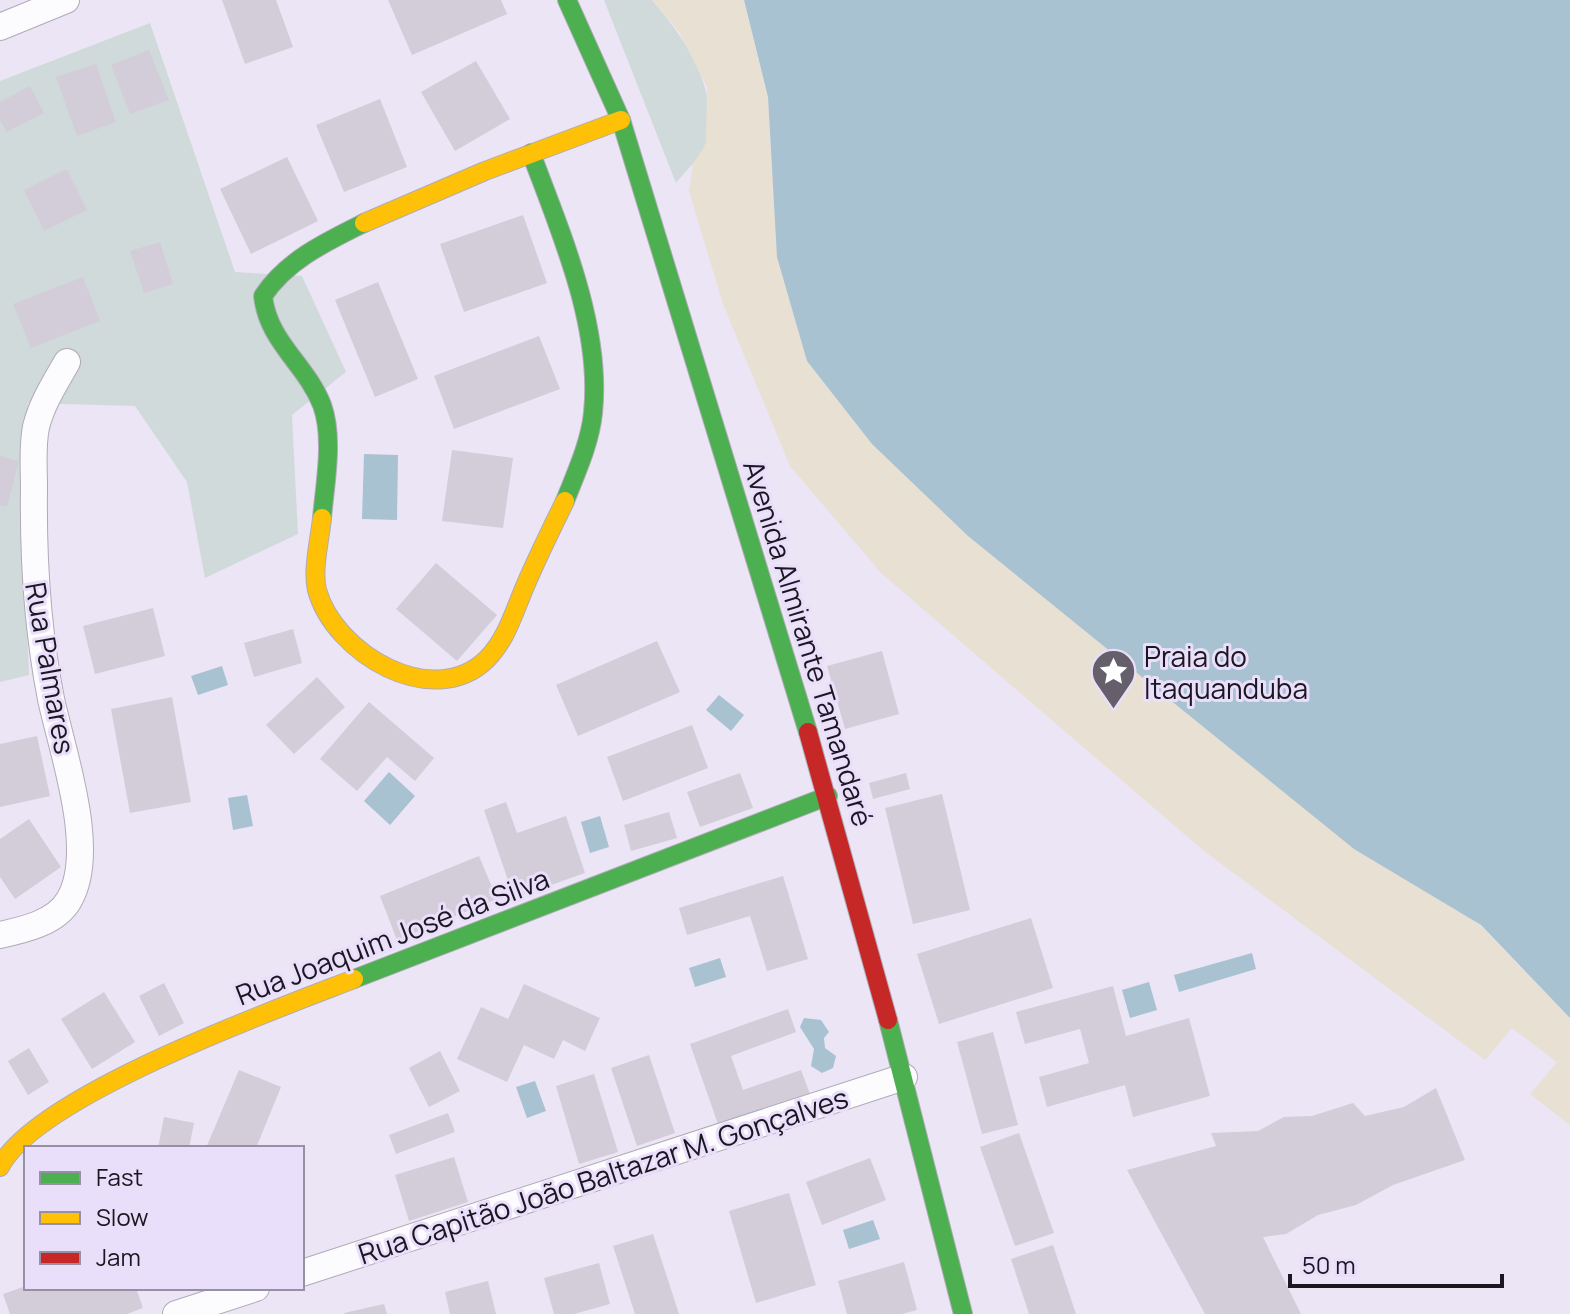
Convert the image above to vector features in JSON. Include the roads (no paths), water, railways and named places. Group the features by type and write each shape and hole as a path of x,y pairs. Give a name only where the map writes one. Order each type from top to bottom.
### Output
{"street":[{"path":"0,27 66,0"},
{"name":"Avenida Almirante Tamandaré","path":"567,0 621,120 828,796 904,1077 963,1314"},
{"path":"531,153 556,220 587,336 595,374 593,416 560,511 501,639 486,661 460,675 431,680 399,674 355,647 322,607 316,587 327,440 323,407 265,319 263,292 272,278 297,257 335,235 531,153 621,120"},
{"name":"Rua Palmares","path":"0,935 35,927 68,902 78,871 74,788 39,630 33,560 35,431 43,405 67,362"},
{"name":"Rua Joaquim José da Silva","path":"0,1167 8,1151 39,1123 125,1076 280,1008 828,796"},
{"name":"Rua Capitão João Baltazar M. Gonçalves","path":"304,1272 904,1077"},
{"path":"176,1314 250,1290"}],"water":[{"path":"744,0 1570,0 1570,1018 1481,925 1354,849 968,536 872,444 807,361 777,257 768,97"},
{"path":"364,454 398,455 397,520 362,519"},
{"path":"222,666 228,685 198,695 191,676"},
{"path":"719,695 744,715 731,731 706,710"},
{"path":"389,772 415,796 390,825 364,801"},
{"path":"247,795 253,826 233,830 228,798"},
{"path":"600,816 609,847 590,853 581,822"},
{"path":"1252,953 1256,969 1179,992 1174,975"},
{"path":"720,958 726,977 695,987 689,968"},
{"path":"1149,982 1157,1010 1130,1018 1122,990"},
{"path":"804,1018 821,1020 829,1032 824,1038 825,1048 836,1056 833,1068 822,1073 811,1066 814,1049 800,1027"},
{"path":"535,1081 546,1111 527,1118 516,1087"},
{"path":"873,1220 880,1239 849,1249 843,1230"}],"place":[{"name":"Praia do Itaquanduba","path":"1113,711"}]}
